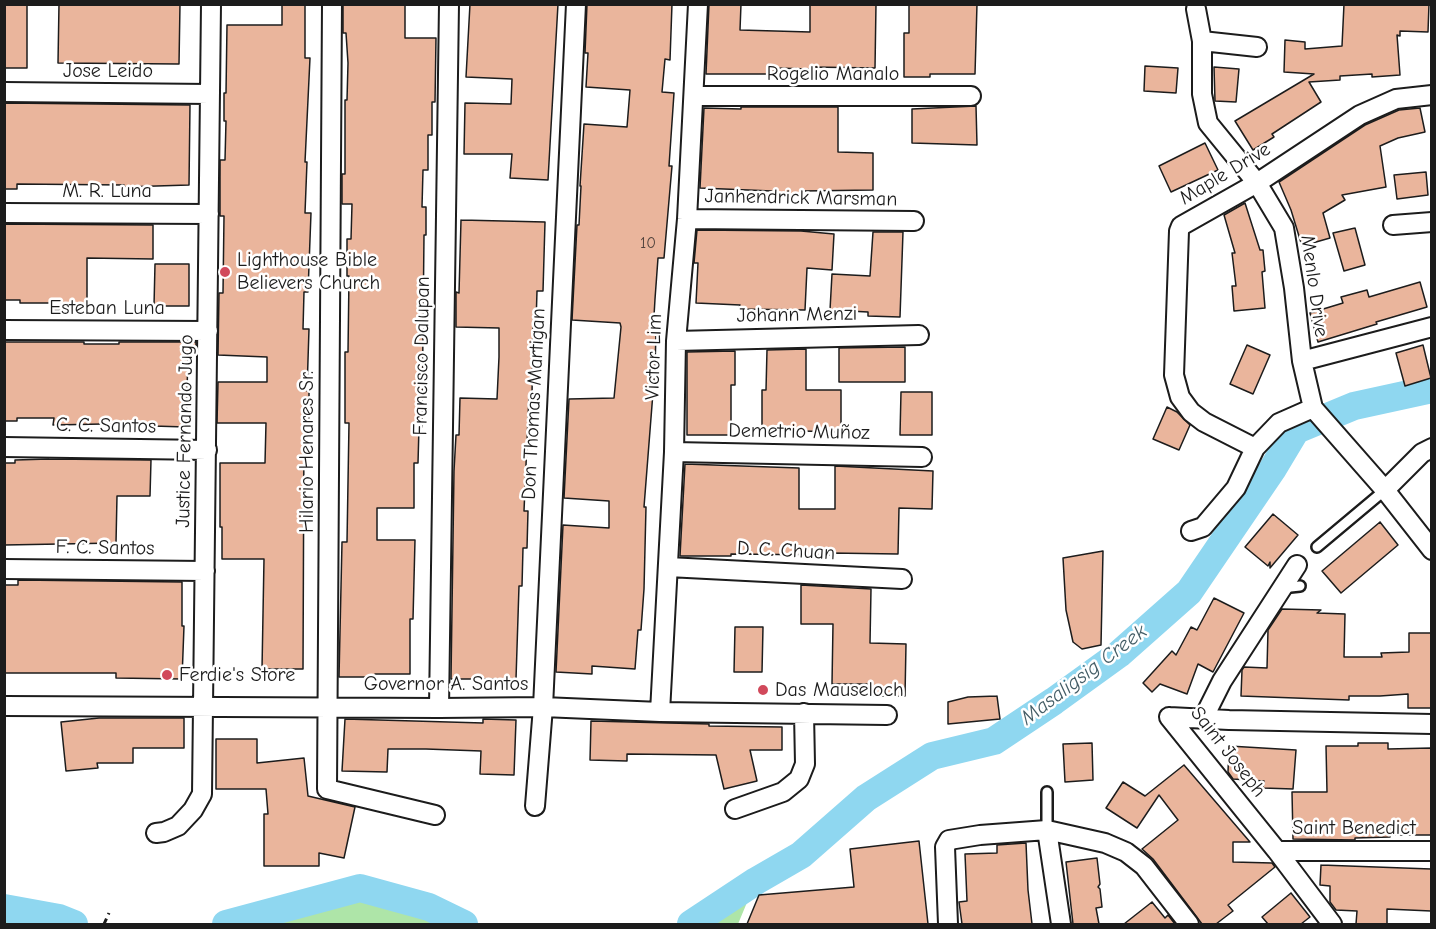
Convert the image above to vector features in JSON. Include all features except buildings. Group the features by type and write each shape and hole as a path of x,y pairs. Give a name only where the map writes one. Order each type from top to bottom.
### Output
{"street":[{"name":"Justice Fernando Jugo","path":"156,833 178,826 193,810 202,794 211,4"},
{"name":"Hilario Henares Sr.","path":"332,4 327,789 435,815"},
{"name":"Francisco Dalupan","path":"439,708 449,4"},
{"name":"Don Thomas Martigan","path":"535,806 543,706 576,4"},
{"name":"Victor Lim","path":"660,712 674,452 676,341 687,219 699,4"},
{"name":"Menlo Drive","path":"1196,9 1202,41 1202,94 1208,123 1257,183 1284,228 1294,288 1302,361 1317,412 1385,490 1431,550"},
{"path":"1202,41 1257,47"},
{"name":"Jose Leido","path":"4,92 210,94"},
{"name":"Maple Drive","path":"1255,448 1204,422 1191,412 1180,397 1174,375 1179,231 1186,223 1257,183 1360,115 1396,99 1431,95"},
{"name":"Rogelio Manalo","path":"694,96 971,96"},
{"name":"M. R. Luna","path":"4,213 209,214"},
{"name":"Janhendrick Marsman","path":"687,219 914,221"},
{"path":"1393,225 1431,222"},
{"path":"1302,361 1431,327"},
{"name":"Esteban Luna","path":"4,330 208,331"},
{"name":"Johann Menzi","path":"676,341 919,335"},
{"path":"1191,531 1203,527 1236,488 1255,448 1279,423 1317,412"},
{"name":"C. C. Santos","path":"4,447 207,450"},
{"path":"1385,490 1422,453 1431,448"},
{"name":"Demetrio Muñoz","path":"674,452 922,457"},
{"name":"Saint Joseph","path":"1297,566 1222,681 1203,718 1169,717 1277,850 1332,924"},
{"name":"D. C. Chuan","path":"668,567 902,579"},
{"name":"F. C. Santos","path":"4,569 206,571"},
{"name":"Governor A. Santos","path":"12,706 439,708 543,706 660,712 887,715"},
{"path":"4,720 12,706"},
{"path":"735,809 783,792 799,779 805,765 804,713"},
{"path":"1203,718 1431,724"},
{"path":"1047,830 1060,924"},
{"path":"948,924 945,847 949,840 980,835 1047,830 1105,843 1126,852 1144,866 1188,924"},
{"name":"Saint Benedict","path":"1277,850 1431,851"}],"lane":[{"path":"1317,547 1385,490"},
{"path":"1281,588 1300,586"},
{"path":"1047,792 1047,830"}],"path":[{"path":"104,924 109,913"}],"green space":[{"path":"756,881 738,924 691,924"},
{"path":"360,888 429,907 464,924 226,924"},
{"path":"4,908 59,918 74,924 5,924"}],"waterway":[{"name":"Masaligsig Creek","path":"691,924 756,881 801,855 866,798 932,756 994,741 1119,654 1189,592 1272,470 1296,430 1354,406 1432,389"},
{"name":"Masaligsig Creek","path":"226,924 360,888 429,907 464,924"},
{"name":"Masaligsig Creek","path":"4,908 59,918 74,924"}],"place":[{"name":"Lighthouse Bible Believers Church","path":"225,272"},
{"name":"Ferdie's Store","path":"167,675"},
{"name":"Das Mauseloch","path":"763,690"}]}
